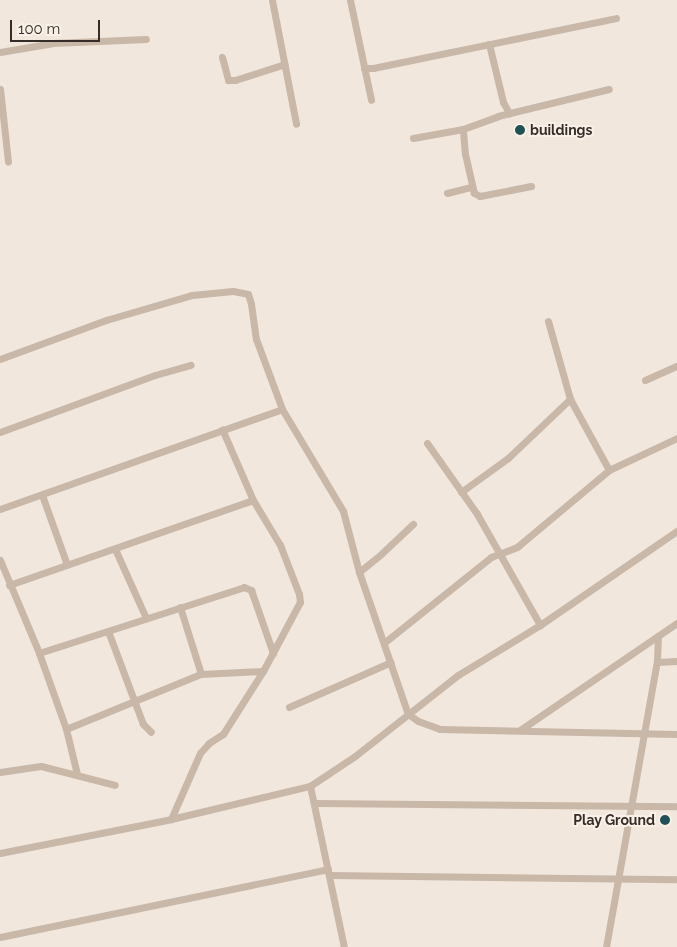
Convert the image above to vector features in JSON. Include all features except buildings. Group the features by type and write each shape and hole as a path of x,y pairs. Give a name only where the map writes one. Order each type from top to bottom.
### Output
{"street":[{"path":"272,0 296,124"},
{"path":"350,0 371,100"},
{"path":"364,68 373,68 596,24 616,18"},
{"path":"0,52 53,43 146,39"},
{"path":"489,44 502,102 509,113"},
{"path":"222,56 228,80 235,80 285,64"},
{"path":"0,89 8,162"},
{"path":"413,138 463,129 498,116 609,89"},
{"path":"498,116 502,102"},
{"path":"463,129 471,187 474,193 480,196 531,186"},
{"path":"447,193 471,187"},
{"path":"0,359 106,320 192,295 243,292 250,299 256,339 282,409 339,502 359,572 385,642 408,714 418,721 440,729 677,734"},
{"path":"548,321 570,399 609,470"},
{"path":"0,432 155,374 191,365"},
{"path":"645,380 677,366"},
{"path":"461,492 508,458 570,399"},
{"path":"0,509 282,409"},
{"path":"171,819 200,753 209,743 223,734 263,671 300,607 300,598 280,545 253,500 222,429"},
{"path":"385,642 491,557 517,547 609,470 677,438"},
{"path":"427,443 501,554 540,625"},
{"path":"42,495 67,565"},
{"path":"9,585 253,500"},
{"path":"359,572 413,524"},
{"path":"0,853 171,819 310,786 355,756 458,675 540,625 677,531"},
{"path":"115,549 146,618"},
{"path":"0,560 39,653 66,728 77,774"},
{"path":"39,653 180,607 248,588 273,653"},
{"path":"180,607 200,674"},
{"path":"520,730 677,623"},
{"path":"108,631 143,724 151,732"},
{"path":"606,947 630,806 645,734 657,662 658,636"},
{"path":"657,662 677,661"},
{"path":"289,707 391,662"},
{"path":"66,728 200,674 263,671"},
{"path":"0,772 41,766 115,785"},
{"path":"310,786 315,802 344,947"},
{"path":"315,802 677,806"},
{"path":"0,937 329,872 677,879"}],"place":[{"name":"buildings","path":"520,130"},
{"name":"Play Ground","path":"665,820"}]}
